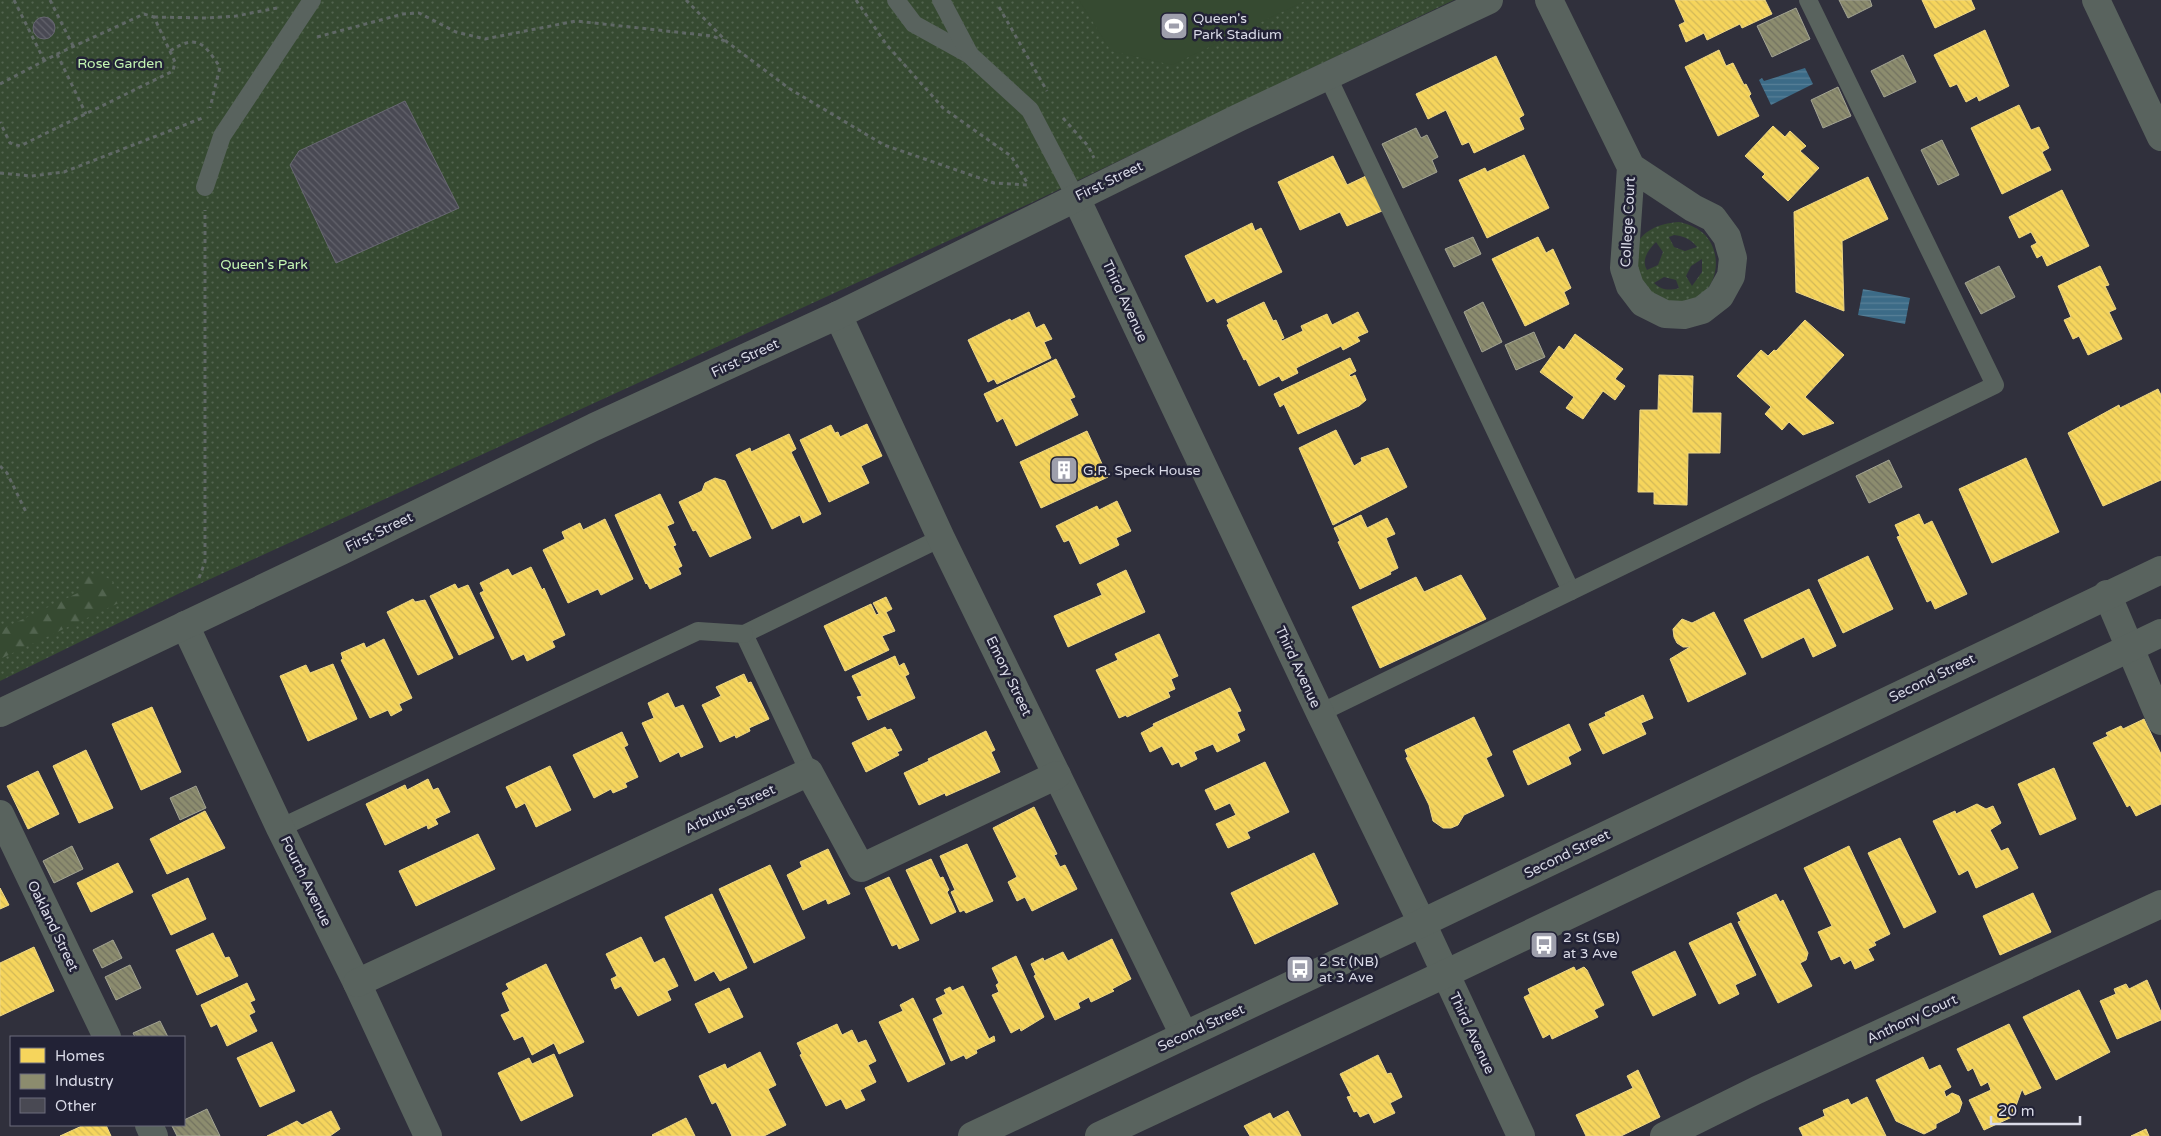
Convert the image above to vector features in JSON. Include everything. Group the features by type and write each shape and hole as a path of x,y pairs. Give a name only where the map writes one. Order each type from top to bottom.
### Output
{"street":[{"name":"First Street","path":"0,712 185,625 594,427 838,315 1327,75 1489,0"},
{"name":"College Court","path":"1549,0 1631,167 1624,268 1630,286 1643,303 1665,314 1684,315 1702,310 1720,296 1731,276 1733,258 1727,237 1713,218 1693,208 1631,167"},
{"path":"2096,0 2161,137"},
{"name":"Third Avenue","path":"1076,198 1320,713 1422,923 1520,1136"},
{"name":"Emory Street","path":"838,315 941,538 1184,1035"},
{"name":"Second Street","path":"972,1136 1422,923 2107,594 2161,570"},
{"path":"2107,594 2161,721"},
{"name":"Fourth Avenue","path":"185,625 280,828 357,983 428,1136"},
{"path":"1099,1136 1445,974 2161,633"},
{"path":"808,772 861,868 1057,775"},
{"name":"Arbutus Street","path":"357,983 808,772"},
{"name":"Oakland Street","path":"0,814 107,1036"},
{"name":"Anthony Court","path":"1664,1136 1766,1086 2161,904"}],"lane":[{"path":"205,187 222,136 312,0"},
{"path":"896,0 914,24 970,55 1030,110 1076,198"},
{"path":"941,0 970,55"},
{"path":"1320,713 1995,385 1808,0"},
{"path":"1327,75 1571,591"},
{"path":"280,828 698,631 744,634 941,538"},
{"path":"744,634 808,772"}],"path":[{"path":"14,0 44,60"},
{"path":"50,0 73,46"},
{"path":"686,0 727,42 790,88 884,145 994,183 1029,185 1011,156 943,108 886,44 856,0"},
{"path":"0,84 44,60 144,14 154,17 206,18 236,16 282,7 300,18"},
{"path":"999,7 1051,98"},
{"path":"283,46 403,14 419,13 456,32 485,39 576,21 712,36 727,42"},
{"path":"0,122 10,143 20,146 173,71 175,62 154,17"},
{"path":"0,173 31,176 64,172 208,116 220,67 203,44 194,40 170,50"},
{"path":"57,54 86,114"},
{"path":"1060,114 1088,146 1096,162"},
{"path":"199,578 205,562 205,187"},
{"path":"0,466 7,473 27,514"}],"green space":[{"name":"Queen's Park","path":"0,0 1454,0 1033,202 182,592 0,681"},
{"name":"Queen's Park Stadium","path":"1079,0 1307,0 1172,65 1111,51"},
{"path":"1672,223 1686,224 1695,227 1703,233 1713,247 1716,265 1712,282 1701,295 1676,305 1641,289 1635,254 1641,237 1658,226","holes":["1674,235 1684,237 1697,247 1685,251 1674,247 1669,237","1656,242 1663,252 1658,265 1647,270 1645,259","1702,259 1702,272 1692,286 1686,276 1691,266","1664,277 1676,280 1679,288 1665,289 1654,283"]},
{"path":"90,574 97,574 107,578 115,585 125,600 0,659 0,630 82,591 77,579"}],"water":[{"path":"1805,68 1813,84 1771,105 1759,80 1762,78 1764,81"},
{"path":"1863,289 1910,298 1905,324 1858,315"}],"building: Homes":[{"path":"1675,0 1765,0 1772,14 1742,28 1740,24 1707,40 1704,33 1686,42 1679,25 1685,22"},
{"path":"1922,0 1971,0 1975,9 1935,28"},
{"path":"1985,30 2009,86 1979,101 1977,96 1966,102 1957,84 1950,87 1934,55"},
{"path":"1719,50 1726,66 1733,63 1744,85 1746,84 1751,94 1749,96 1759,116 1718,136 1685,67"},
{"path":"1496,56 1524,115 1519,118 1524,129 1474,153 1469,142 1462,145 1446,110 1428,119 1416,94"},
{"path":"2019,105 2031,130 2039,127 2049,148 2042,152 2051,170 2002,194 1971,128"},
{"path":"1773,126 1785,137 1790,131 1806,146 1800,151 1819,168 1788,201 1762,177 1765,174 1745,156"},
{"path":"1524,155 1549,208 1487,238 1459,180 1485,168 1487,172"},
{"path":"1333,156 1347,185 1366,176 1382,211 1347,226 1340,212 1300,230 1278,182"},
{"path":"1868,177 1888,219 1842,241 1844,311 1796,292 1794,212"},
{"path":"2062,190 2089,246 2047,266 2042,255 2037,258 2031,246 2037,243 2031,232 2019,238 2009,217"},
{"path":"1252,223 1255,231 1261,228 1282,272 1217,303 1214,298 1207,302 1185,256"},
{"path":"1538,237 1546,253 1553,249 1571,288 1564,292 1569,304 1525,326 1492,259"},
{"path":"2100,266 2109,285 2105,286 2116,309 2109,312 2122,339 2088,355 2079,336 2073,339 2064,320 2071,317 2058,286"},
{"path":"1264,302 1273,321 1276,320 1284,338 1281,339 1282,341 1303,331 1301,326 1327,314 1332,325 1358,312 1368,332 1357,337 1360,341 1343,350 1341,346 1296,368 1298,373 1282,381 1279,376 1259,386 1227,325 1229,324 1227,320"},
{"path":"1029,312 1036,328 1044,324 1052,339 1044,342 1051,358 997,384 994,379 988,382 968,340 1010,319 1011,321"},
{"path":"1805,320 1844,355 1805,397 1834,423 1803,435 1789,422 1782,430 1765,414 1771,407 1737,376 1761,350 1768,356 1774,350 1776,351"},
{"path":"1575,334 1623,369 1615,379 1625,386 1615,400 1603,391 1583,419 1566,408 1574,397 1540,372 1559,346 1564,350"},
{"path":"1350,358 1356,371 1349,375 1351,377 1355,375 1366,400 1359,406 1298,434 1284,404 1280,407 1274,394"},
{"path":"1056,359 1075,397 1070,399 1078,415 1016,446 1003,418 997,422 984,394"},
{"path":"1659,375 1693,376 1692,413 1721,413 1720,453 1688,453 1687,505 1654,504 1654,492 1638,492 1640,410 1658,410"},
{"path":"2158,389 2161,395 2161,480 2103,506 2068,433 2119,405 2120,408"},
{"path":"867,424 882,456 861,466 869,483 829,502 800,440 831,425 835,433 838,432 840,437"},
{"path":"1336,430 1354,466 1362,461 1361,458 1388,448 1407,487 1333,525 1299,448"},
{"name":"G.R. Speck House","path":"1087,431 1108,477 1041,508 1020,462"},
{"path":"789,434 796,449 791,452 821,514 803,523 800,515 772,529 736,455 750,448 751,452"},
{"path":"2026,458 2059,532 1992,563 1959,489"},
{"path":"715,478 725,481 751,538 710,557 696,530 693,531 679,502 702,491 705,483"},
{"path":"660,494 674,523 667,526 676,545 673,546 682,566 678,568 681,574 650,589 615,515"},
{"path":"1117,501 1131,531 1116,538 1119,545 1080,564 1069,540 1064,542 1056,526 1097,506 1099,510"},
{"path":"1919,514 1924,525 1932,521 1967,594 1935,609 1931,600 1927,602 1897,537 1900,536 1895,525"},
{"path":"1361,515 1367,528 1387,518 1395,534 1386,538 1398,568 1390,572 1391,574 1360,589 1338,542 1340,541 1334,528"},
{"path":"605,519 633,579 601,595 598,589 568,603 543,550 565,539 562,532 580,523 583,530"},
{"path":"1868,556 1893,609 1843,633 1818,580"},
{"path":"531,567 542,590 544,588 565,635 552,641 555,647 527,661 524,654 512,660 480,593 484,591 480,583 508,569 512,576"},
{"path":"1126,570 1145,612 1068,647 1054,616 1102,595 1097,584"},
{"path":"1461,575 1486,619 1380,668 1352,607 1416,577 1424,592"},
{"path":"455,584 458,589 468,585 494,638 459,655 430,596"},
{"path":"1809,589 1836,646 1813,657 1804,637 1762,658 1744,620"},
{"path":"886,597 892,609 886,612 895,631 882,636 889,650 845,671 824,626 871,604 876,615 879,614 873,603"},
{"path":"413,599 415,602 425,600 453,658 418,675 387,612"},
{"path":"1714,612 1746,674 1688,702 1670,659 1690,647 1683,647 1677,643 1673,629 1682,619 1692,623"},
{"path":"1159,634 1178,676 1171,679 1175,689 1168,692 1170,697 1127,717 1126,715 1119,718 1096,670 1118,660 1115,654"},
{"path":"384,639 412,698 399,704 402,710 391,716 388,710 370,718 341,660 343,659 341,653 364,643 366,648"},
{"path":"895,656 899,666 904,663 909,674 905,676 915,698 868,720 857,697 862,696 852,676"},
{"path":"333,664 357,719 308,741 280,676 306,665 310,673"},
{"path":"744,674 748,683 751,682 769,719 749,728 750,731 736,738 735,735 720,742 702,705 721,696 716,687"},
{"path":"1230,688 1241,711 1237,712 1245,730 1237,734 1240,741 1217,752 1213,744 1194,752 1197,759 1181,767 1179,762 1172,765 1162,746 1150,752 1141,733 1154,726 1153,724"},
{"path":"668,693 675,708 683,705 703,747 681,757 679,752 660,762 642,723 654,718 648,703"},
{"path":"1643,695 1653,718 1641,723 1646,734 1603,754 1589,724 1606,716 1605,713"},
{"path":"152,707 181,772 141,790 112,724"},
{"path":"1474,717 1492,755 1486,758 1504,796 1464,815 1458,825 1451,828 1443,828 1433,821 1429,805 1406,758 1408,757 1405,750"},
{"path":"2144,719 2161,754 2161,804 2136,816 2130,805 2127,807 2093,743 2108,736 2106,733 2121,726 2123,729"},
{"path":"1569,724 1581,750 1568,757 1571,764 1528,785 1513,751"},
{"path":"885,727 887,730 891,729 902,750 897,752 899,755 866,772 852,743"},
{"path":"986,731 995,750 991,752 1000,772 946,796 945,793 919,805 904,773 929,761 928,759"},
{"path":"622,732 628,745 624,747 638,777 625,783 627,787 613,793 611,789 594,798 573,755"},
{"path":"86,750 113,808 79,823 53,766"},
{"path":"1265,762 1289,812 1247,832 1250,838 1228,848 1216,824 1236,815 1230,803 1215,810 1205,790"},
{"path":"550,766 571,810 536,827 525,803 516,808 506,787"},
{"path":"2054,768 2076,819 2040,835 2018,784"},
{"path":"38,771 59,814 28,829 7,786"},
{"path":"428,779 433,790 438,788 450,812 435,819 438,824 428,829 427,825 385,845 366,804 405,785 407,790"},
{"path":"1977,804 1986,809 1993,806 2001,823 1990,830 2001,851 2008,848 2018,868 1976,888 1968,870 1959,875 1933,821 1955,811 1956,814"},
{"path":"1034,807 1057,854 1054,855 1060,867 1065,865 1077,889 1032,911 1025,897 1017,901 1008,882 1017,877 993,828"},
{"path":"205,811 225,848 167,874 150,839"},
{"path":"478,834 495,869 416,906 399,871"},
{"path":"1900,838 1936,912 1904,928 1868,853"},
{"path":"967,844 993,901 966,913 964,910 960,912 951,892 955,890 940,856"},
{"path":"1849,846 1890,934 1874,942 1876,945 1868,949 1874,960 1855,969 1851,960 1844,964 1840,956 1831,960 1818,932 1832,926 1804,868"},
{"path":"828,849 850,894 828,904 826,899 803,910 787,875 802,867 800,862"},
{"path":"1314,853 1338,904 1255,944 1231,893"},
{"path":"931,859 940,878 943,877 956,912 931,924 906,870"},
{"path":"118,863 133,892 91,912 77,883"},
{"path":"770,865 805,938 754,963 719,889"},
{"path":"889,877 919,940 899,949 897,944 892,946 865,888"},
{"path":"188,878 206,919 171,935 152,895"},
{"path":"0,888 9,905 0,909"},
{"path":"2033,893 2051,932 2000,955 1983,916"},
{"path":"712,894 747,968 720,981 714,971 695,981 665,917"},
{"path":"1776,894 1780,902 1783,900 1808,953 1806,960 1800,963 1812,986 1778,1003 1738,922 1741,921 1737,913"},
{"path":"1731,923 1756,975 1735,985 1739,994 1719,1004 1689,943"},
{"path":"213,933 225,958 229,957 238,976 197,995 176,950"},
{"path":"641,937 654,963 664,958 678,986 667,991 671,1000 638,1016 621,986 615,989 611,979 617,976 606,954"},
{"path":"1112,939 1131,979 1112,989 1114,991 1091,1002 1089,997 1078,1003 1080,1008 1055,1020 1034,976 1036,975 1031,964 1043,958 1044,961 1063,952 1068,961"},
{"path":"34,947 54,991 0,1016 0,963"},
{"path":"1675,951 1696,995 1653,1016 1632,972"},
{"path":"1016,956 1044,1017 1021,1031 1020,1028 1011,1033 992,995 999,992 996,985 999,983 992,968"},
{"path":"546,964 584,1042 559,1054 554,1043 532,1055 523,1036 514,1040 501,1015 510,1011 502,993 509,989 506,984"},
{"path":"1574,967 1576,971 1584,967 1587,970 1604,1005 1594,1010 1598,1017 1552,1039 1550,1034 1543,1038 1524,997 1530,994 1528,989"},
{"path":"2147,980 2161,1012 2161,1020 2117,1039 2100,1001 2116,994 2114,989 2126,984 2129,989"},
{"path":"247,983 255,1000 250,1002 255,1012 249,1015 257,1031 227,1046 217,1024 211,1027 201,1005"},
{"path":"963,986 989,1039 994,1036 995,1041 976,1050 977,1053 966,1059 964,1055 951,1061 933,1019 943,1014 936,999 946,994 944,990 950,987 952,991"},
{"path":"729,988 743,1017 709,1033 695,1004"},
{"path":"2079,990 2110,1052 2056,1080 2023,1017"},
{"path":"913,998 945,1064 908,1082 879,1022 903,1011 900,1005"},
{"path":"837,1024 842,1035 852,1030 858,1043 866,1040 876,1061 868,1065 876,1082 860,1090 865,1100 846,1109 841,1099 826,1106 800,1055 802,1054 797,1043"},
{"path":"2009,1024 2041,1088 2025,1095 2022,1089 2012,1117 1984,1130 1969,1100 1991,1090 1988,1082 1981,1086 1973,1068 1968,1071 1957,1049"},
{"path":"272,1042 295,1091 260,1107 237,1058"},
{"path":"760,1052 776,1085 768,1089 786,1125 764,1136 732,1136 716,1102 712,1104 699,1076 725,1064 727,1069"},
{"path":"554,1054 573,1096 521,1121 498,1073 529,1058 532,1064"},
{"path":"1378,1055 1387,1074 1391,1073 1402,1097 1390,1103 1395,1113 1374,1123 1369,1113 1360,1117 1357,1111 1354,1112 1347,1097 1351,1096 1340,1074"},
{"path":"1923,1057 1929,1070 1940,1065 1951,1087 1944,1091 1946,1097 1952,1093 1959,1096 1962,1103 1959,1112 1936,1124 1936,1128 1924,1134 1896,1121 1876,1080"},
{"path":"1638,1070 1660,1117 1621,1136 1586,1136 1576,1115 1633,1088 1627,1076"},
{"path":"1867,1097 1886,1136 1803,1136 1799,1128 1825,1116 1823,1110 1848,1099 1851,1105"},
{"path":"331,1111 340,1129 330,1136 267,1136 297,1121 302,1125"},
{"path":"1288,1111 1301,1136 1250,1136 1244,1126 1270,1113 1273,1119"},
{"path":"686,1118 695,1136 652,1135"},
{"path":"82,1126 106,1126 111,1136 60,1136"},
{"path":"2146,1129 2149,1136 2131,1136"}],"building: Industry":[{"path":"1839,0 1870,0 1872,6 1848,18"},
{"path":"1796,8 1810,39 1772,57 1757,26"},
{"path":"1903,55 1916,82 1884,97 1871,71"},
{"path":"1838,87 1851,116 1823,128 1811,100"},
{"path":"1416,128 1421,138 1427,135 1438,157 1432,160 1437,172 1403,188 1382,144"},
{"path":"1942,140 1959,175 1938,185 1921,150"},
{"path":"1473,237 1481,254 1454,267 1445,249"},
{"path":"1999,266 2015,297 1981,314 1965,283"},
{"path":"1483,302 1502,342 1482,352 1464,312"},
{"path":"1534,332 1545,357 1516,370 1505,345"},
{"path":"1889,460 1902,487 1869,503 1856,476"},
{"path":"196,786 206,808 180,820 170,798"},
{"path":"72,846 83,869 54,883 43,861"},
{"path":"113,940 122,958 102,968 93,950"},
{"path":"130,965 141,988 116,1000 105,977"},
{"path":"160,1021 168,1036 134,1036 133,1033"},
{"path":"207,1109 220,1136 177,1136 172,1126 185,1126 185,1120"}],"building: Other":[{"path":"40,17 48,17 55,24 55,32 48,39 40,39 33,32 33,24"},
{"path":"405,101 459,208 336,263 290,165 299,151"}],"place":[{"name":"Queen's Park Stadium","path":"1174,26"},
{"name":"G.R. Speck House","path":"1064,470"},
{"name":"2 St (SB) at 3 Ave","path":"1544,945"},
{"name":"2 St (NB) at 3 Ave","path":"1300,969"}],"park label":[{"name":"Rose Garden","path":"120,63"}]}
